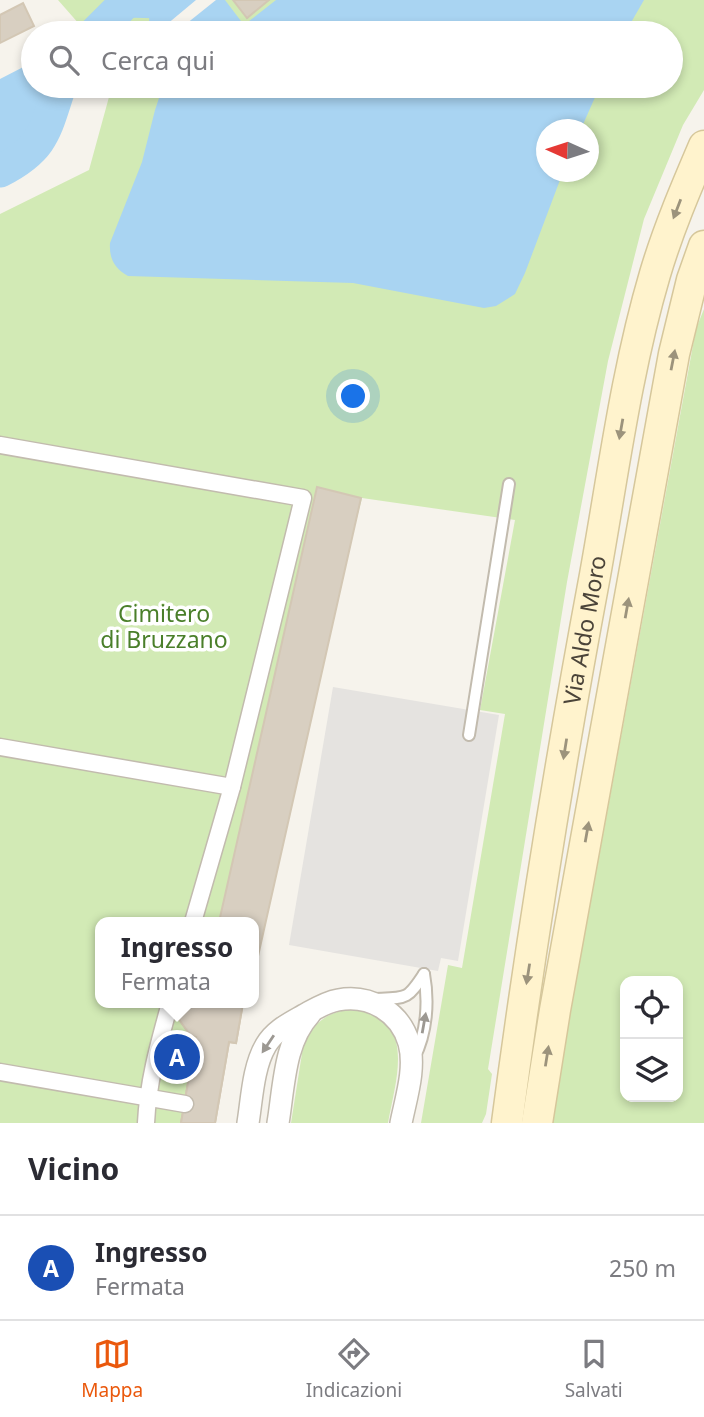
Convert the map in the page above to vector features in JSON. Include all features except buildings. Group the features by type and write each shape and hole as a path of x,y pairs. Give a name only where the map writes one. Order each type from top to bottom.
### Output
{"main road":[{"name":"Via Aldo Moro","path":"507,1123 518,1037 575,683 631,373 654,275 677,207 704,146"},
{"name":"Via Aldo Moro","path":"537,1123 674,354 692,280 704,246"}],"street":[{"path":"0,445 303,498 232,787 194,917"},
{"path":"0,747 232,787"},
{"path":"248,1123 258,1066 265,1047 278,1031 323,1005 349,998 363,999 388,1011 398,1021 410,1046 411,1070 401,1123"},
{"path":"278,1123 295,1035 302,1023 323,1005"},
{"path":"146,1123 147,1097 154,1059 169,1008"},
{"path":"0,1072 185,1104"}],"lane":[{"path":"469,735 509,484"},
{"path":"363,999 398,998 411,994 425,974 429,996 420,1044 411,1070"}],"green space":[{"name":"Cimitero di Bruzzano","path":"58,0 704,0 704,90 683,125 644,219 608,361 567,582 488,1069 492,1074 486,1114 482,1123 421,1123 448,965 462,968 505,714 480,710 515,520 362,498 255,917 95,917 95,1008 242,1008 236,1043 229,1042 215,1123 0,1123 0,214 89,170 109,98 683,98 683,21 76,21"},
{"path":"704,309 704,1123 550,1123 696,329"},
{"path":"352,1009 373,1014 387,1024 395,1037 398,1069 388,1123 291,1123 303,1047 307,1039 321,1020"}],"shaded area":[{"path":"333,687 499,715 458,961 441,958 438,971 289,945"}],"water":[{"path":"150,0 225,0 241,21 149,21"},
{"path":"276,0 644,0 632,21 249,21"},
{"path":"21,68 21,98 42,98 27,137 0,158 0,79"},
{"path":"159,98 595,98 585,119 536,119 536,182 559,182 515,294 496,306 484,308 353,283 128,276 113,262 110,243 142,162"}],"pier":[{"path":"196,0 216,0 190,21 171,21"}],"waterway":[{"path":"107,21 128,0"},
{"path":"123,8 165,9 177,0"},
{"path":"0,171 15,163 35,146 46,126 56,98"}],"place":[{"name":"Ingresso","path":"177,1057"}]}
